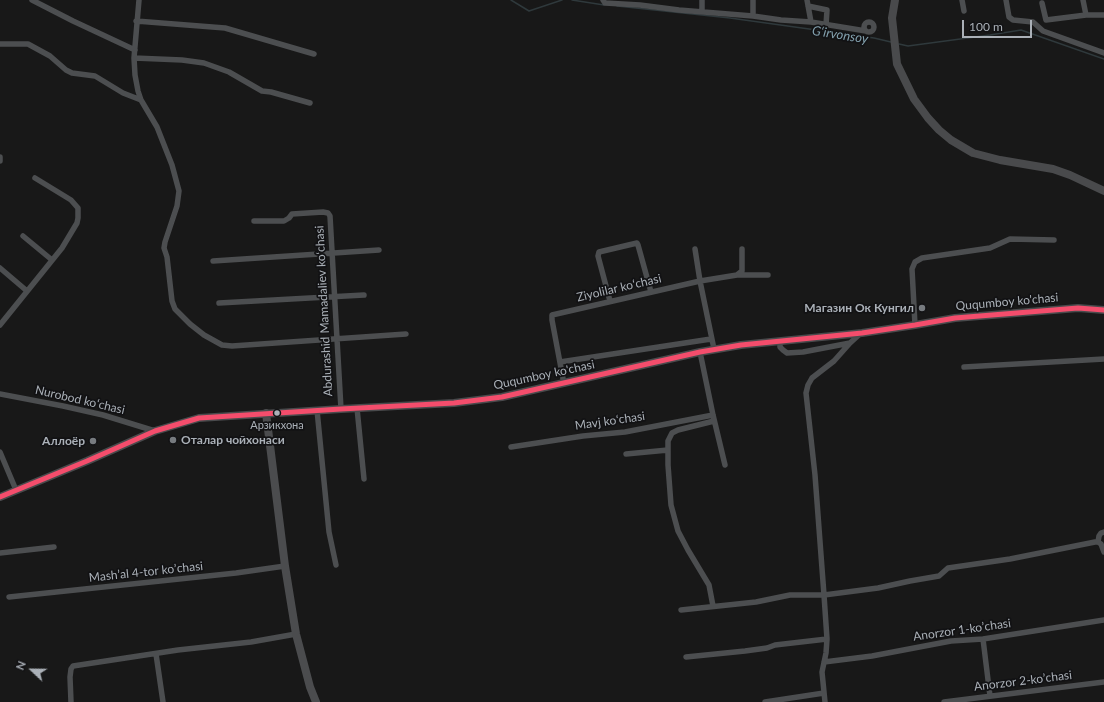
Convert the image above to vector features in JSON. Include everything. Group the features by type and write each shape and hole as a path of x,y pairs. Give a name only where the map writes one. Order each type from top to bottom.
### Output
{"main road":[{"path":"894,0 892,18 897,64 918,106 933,124 951,140 974,153 992,158 1053,169 1104,191"},
{"name":"Ququmboy ko'chasi","path":"0,497 44,480 155,431 199,418 468,402 502,398 700,352 741,345 862,332 962,317 1078,308 1104,310"}],"street":[{"path":"32,0 135,50"},
{"path":"139,0 134,58 135,75 141,100 157,127 172,165 179,191 164,248 168,257 171,295 175,309 200,331 222,345 232,346 406,334"},
{"path":"603,0 605,3 640,5 811,22 866,31"},
{"path":"702,0 702,12"},
{"path":"753,0 753,16"},
{"path":"962,0 964,11"},
{"path":"1006,0 1008,18 1020,22 1033,22 1043,31 1104,53"},
{"path":"1083,0 1086,15"},
{"path":"811,22 808,3 827,10 826,25"},
{"path":"1042,3 1046,20 1086,15 1104,15"},
{"path":"136,21 225,28 314,54"},
{"path":"0,44 28,44 50,56 66,70 72,73 95,76 123,93 141,100"},
{"path":"134,58 204,62 229,72 262,92 271,92 310,103"},
{"path":"0,324 62,248 77,224 78,208 71,200 35,178"},
{"name":"Abdurashid Mamadaliev koʻchasi","path":"254,221 284,221 292,214 323,212 330,216 341,409"},
{"path":"23,236 52,260"},
{"path":"916,325 912,270 915,262 922,258 990,248 1010,239 1054,240"},
{"path":"610,301 598,256 599,252 637,243 651,292"},
{"path":"696,248 700,281 714,349"},
{"path":"737,275 742,271 742,249"},
{"path":"213,261 379,250"},
{"path":"0,268 28,291"},
{"name":"Ziyolilar koʻchasi","path":"560,362 552,315 700,281 737,275 768,275"},
{"path":"219,303 364,295"},
{"path":"825,702 822,672 827,639 815,476 806,393 808,384 812,378 834,361 862,332"},
{"path":"564,384 560,362 711,339"},
{"path":"780,342 780,346 788,353 803,354 850,343"},
{"path":"700,352 725,465"},
{"path":"964,367 1104,359"},
{"name":"Nurobod koʻchasi","path":"0,394 102,415 155,431"},
{"path":"357,408 364,479"},
{"path":"317,410 329,532 336,565"},
{"path":"266,413 285,566 296,634 310,686 316,702"},
{"path":"713,606 709,585 680,536 671,505 668,440 675,431 714,418"},
{"name":"Mavj koʻchasi","path":"511,447 583,436 625,432 646,427 714,418"},
{"path":"626,454 668,450"},
{"path":"0,452 16,490"},
{"path":"1098,542 1099,536 1104,532"},
{"path":"681,610 756,602 790,596 824,595 878,588 939,576 948,568 1010,559 1098,542"},
{"path":"1098,542 1101,544 1104,552"},
{"path":"0,553 54,547"},
{"name":"Mashʼal 4-tor koʼchasi","path":"9,597 228,574 285,566"},
{"name":"Аnorzor 1-koʼchasi","path":"824,662 872,656 951,641 983,638 1104,620"},
{"path":"71,702 70,677 73,666 251,642 296,634"},
{"path":"983,638 990,696"},
{"path":"686,657 745,651 767,648 775,645 827,639"},
{"path":"156,654 163,702"},
{"name":"Аnorzor 2-koʼchasi","path":"944,702 1104,682"},
{"path":"765,702 824,692"}],"waterway":[{"name":"G‘irvonsoy","path":"511,0 529,11 562,0"},
{"name":"G‘irvonsoy","path":"572,0 604,5"},
{"name":"G‘irvonsoy","path":"617,6 730,18 874,38 891,42"},
{"name":"G‘irvonsoy","path":"899,44 908,46 1021,30 1104,59"}],"transit line":[{"path":"0,497 155,431 199,418 454,403 502,397 700,352 741,345 862,333 955,318 1078,308 1104,310"}],"place":[{"name":"Магазин Ок Кунгил","path":"922,308"},
{"name":"Арзикхона","path":"277,413"},
{"name":"Оталар чойхонаси","path":"173,440"},
{"name":"Аллоёр","path":"93,441"}]}
